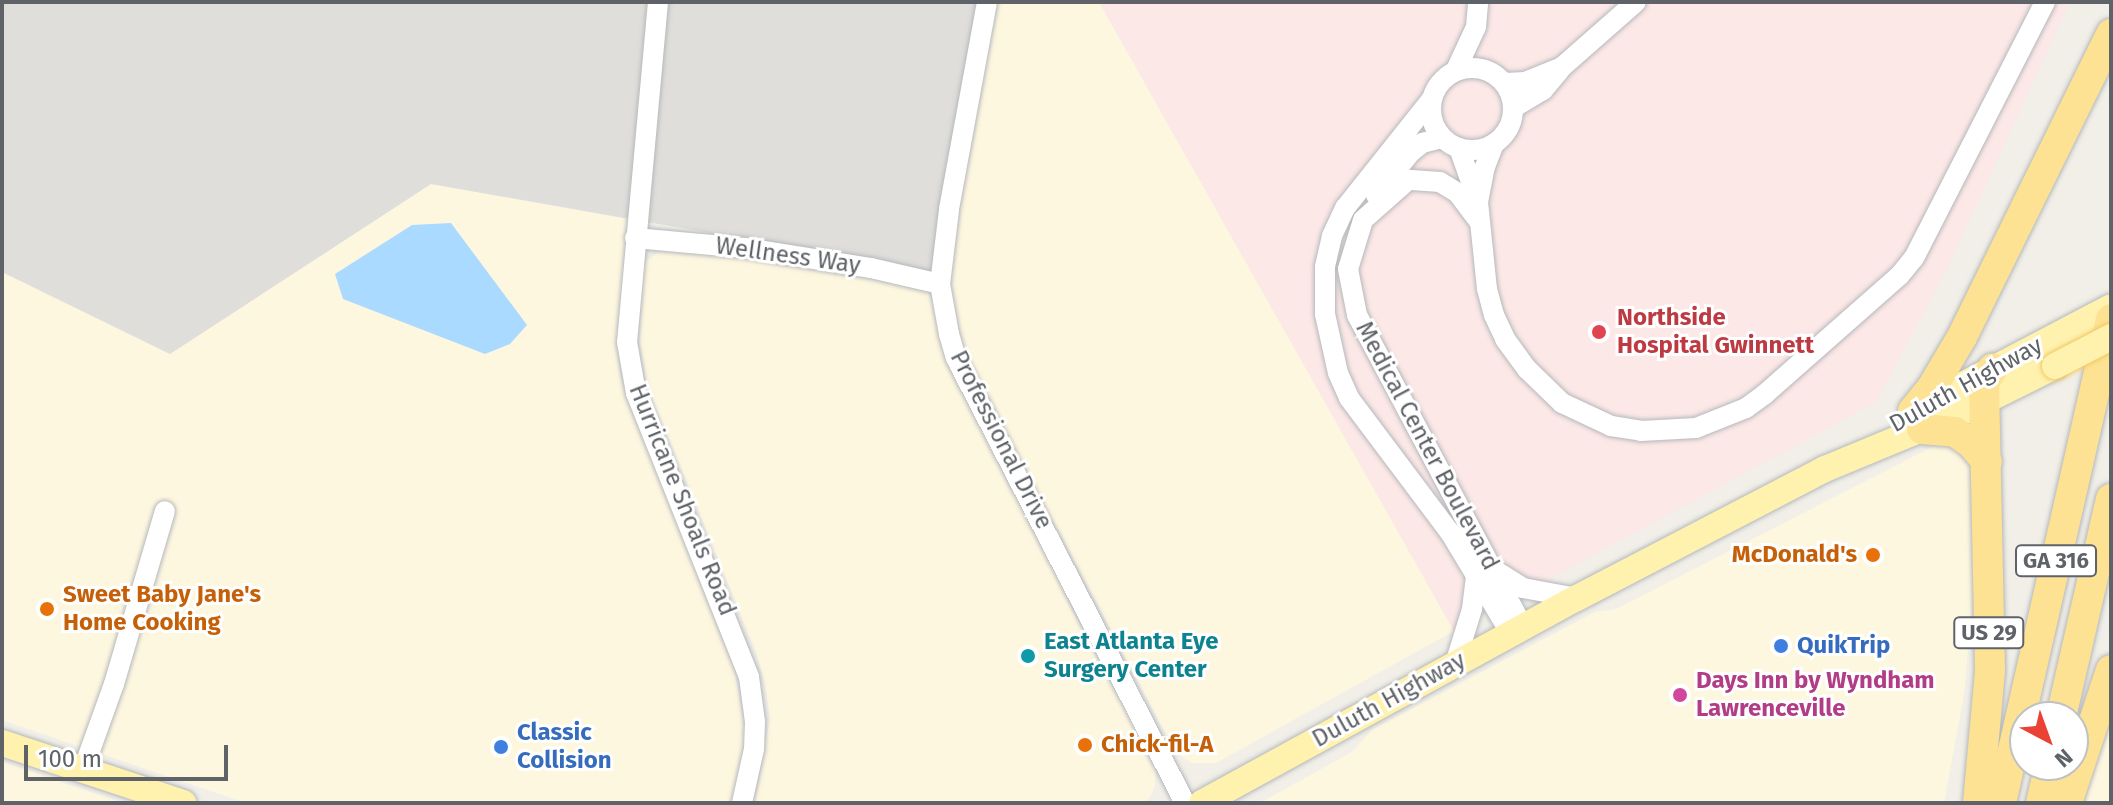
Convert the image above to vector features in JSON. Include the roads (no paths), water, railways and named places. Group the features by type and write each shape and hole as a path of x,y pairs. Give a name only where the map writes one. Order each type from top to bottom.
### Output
{"highway":[{"path":"1987,462 1972,444 1955,432 1918,420 2111,34"},
{"name":"GA 316","path":"2001,803 2111,319"},
{"path":"1962,337 1964,353 1991,382"},
{"name":"US 29","path":"1978,803 1990,670 1987,462 1991,382"},
{"name":"GA 316","path":"2065,701 2111,499"},
{"path":"2067,803 2111,670"},
{"path":"2041,803 2046,781"}],"main road":[{"name":"Duluth Highway","path":"1202,803 1517,630 1991,382 2062,332 2111,307"},
{"name":"Duluth Highway","path":"1991,382 2055,366 2111,337"},
{"path":"2,743 183,803"}],"street":[{"name":"Hurricane Shoals Road","path":"658,2 627,332 636,393 732,629 751,688 754,749 742,803"},
{"name":"Professional Drive","path":"987,2 949,210 940,284 956,358 1185,803"},
{"path":"1478,2 1476,27 1488,70"},
{"path":"1513,108 1543,90 1562,67 1636,2"},
{"path":"1476,27 1456,70 1436,87 1431,100 1434,127 1450,143 1479,212 1487,289 1494,315 1505,339 1527,369 1562,403 1611,426 1641,431 1696,428 1721,419 1765,394 1907,267 2045,2"},
{"path":"1456,70 1470,67 1488,70 1505,83 1513,108 1511,122 1494,144 1479,212"},
{"path":"1505,83 1525,82 1562,67"},
{"name":"Medical Center Boulevard","path":"1431,100 1345,208 1332,236 1325,267 1325,314 1338,373 1349,398 1483,570"},
{"path":"1363,220 1385,181 1422,143 1450,143 1481,150 1494,144"},
{"name":"Medical Center Boulevard","path":"1479,212 1440,182 1419,179 1398,186 1363,220 1348,269 1357,315 1483,570 1517,630"},
{"name":"Wellness Way","path":"635,238 745,248 871,268 940,284"},
{"path":"83,770 114,684 165,511"},
{"path":"1483,570 1523,588 1577,598"},
{"name":"Medical Center Boulevard","path":"1455,664 1483,570"}],"water":[{"path":"451,223 527,325 510,344 485,354 343,299 335,274 412,225"}],"place":[{"name":"Northside Hospital Gwinnett","path":"1599,332"},
{"name":"McDonald's","path":"1873,555"},
{"name":"Sweet Baby Jane's Home Cooking","path":"47,609"},
{"name":"QuikTrip","path":"1781,646"},
{"name":"East Atlanta Eye Surgery Center","path":"1028,656"},
{"name":"Days Inn by Wyndham Lawrenceville","path":"1680,695"},
{"name":"Chick-fil-A","path":"1085,745"},
{"name":"Classic Collision","path":"501,747"}]}
